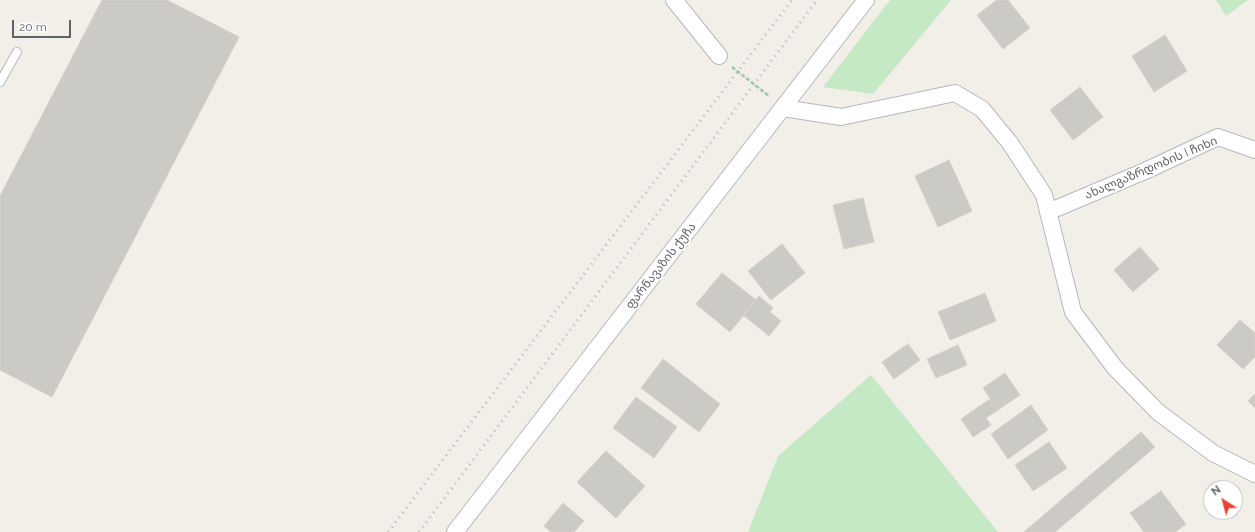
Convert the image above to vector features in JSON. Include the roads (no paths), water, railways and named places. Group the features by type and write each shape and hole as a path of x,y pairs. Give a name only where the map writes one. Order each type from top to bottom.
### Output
{"street":[{"path":"674,0 719,56"},
{"name":"ფარნავაზის ქუჩა","path":"456,532 866,0"},
{"path":"783,108 841,117 954,93 982,110 1010,143 1044,195 1073,312 1115,368 1158,412 1212,453 1255,474"},
{"name":"ახალგაზრდობის I ჩიხი","path":"1048,212 1218,137 1255,150"}],"lane":[{"path":"0,82 17,52"}],"railway":[{"path":"388,532 792,0"},
{"path":"419,532 817,0"}]}
